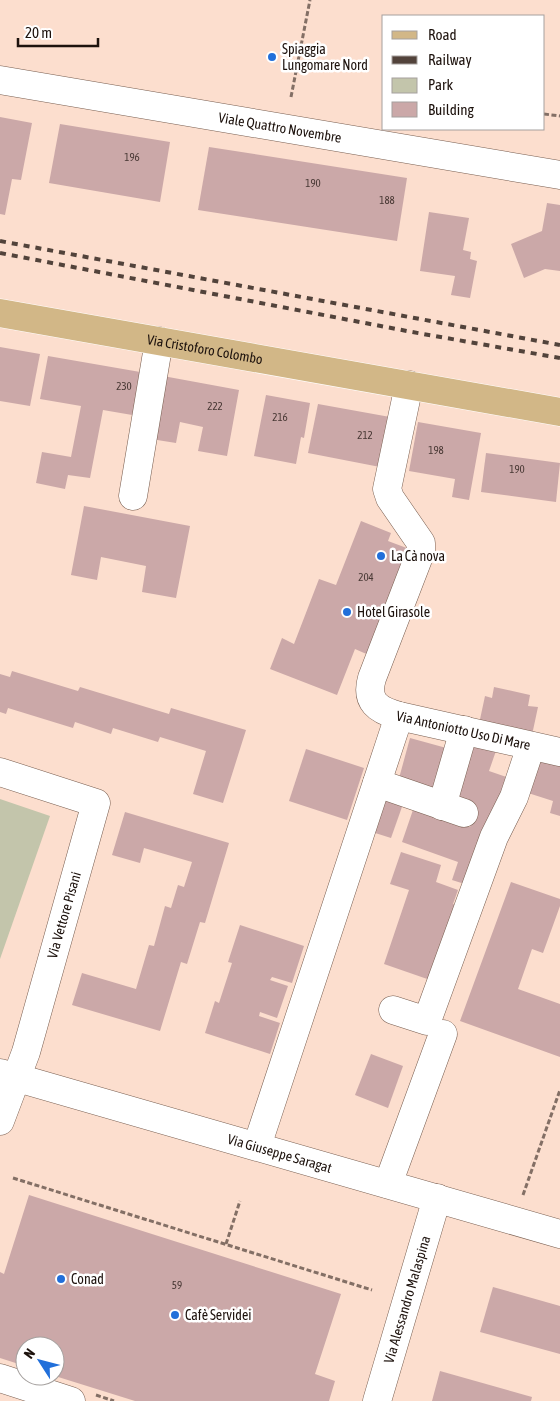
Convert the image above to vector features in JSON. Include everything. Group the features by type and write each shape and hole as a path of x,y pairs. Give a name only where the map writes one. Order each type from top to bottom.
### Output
{"main road":[{"name":"Via Cristoforo Colombo","path":"0,313 560,412"}],"street":[{"name":"Viale Quattro Novembre","path":"0,80 560,175"},
{"path":"133,496 159,341"},
{"name":"Via Antoniotto Uso Di Mare","path":"409,385 387,489 390,498 418,536 421,543 421,551 372,678 369,694 378,707 387,713 560,752"},
{"path":"257,1146 399,716"},
{"path":"377,783 453,809 464,730"},
{"path":"392,1010 427,1022 494,837 514,797 532,746"},
{"name":"Via Vettore Pisani","path":"0,772 96,803 26,1052 8,1075 0,1121"},
{"path":"388,1184 442,1034"},
{"name":"Via Giuseppe Saragat","path":"8,1075 560,1234"},
{"name":"Via Alessandro Malaspina","path":"377,1401 437,1198"},
{"path":"0,1378 71,1401"}],"path":[{"path":"290,97 310,0"},
{"path":"545,114 560,116"},
{"path":"514,1220 560,1090"},
{"path":"13,1178 372,1290"},
{"path":"226,1244 240,1201"}],"green space":[{"path":"0,799 50,816 0,959"}],"building":[{"path":"0,117 32,123 21,180 12,179 5,215 0,214"},
{"path":"60,124 170,142 160,202 49,183"},
{"path":"209,147 407,178 397,241 198,210"},
{"path":"547,203 560,205 560,271 545,269 524,278 511,244 542,231"},
{"path":"429,212 469,218 463,250 471,252 470,259 477,261 470,298 451,295 455,276 420,271"},
{"path":"0,347 40,354 30,406 0,401"},
{"path":"48,356 146,373 138,416 103,410 90,478 68,475 65,489 36,483 42,452 71,457 81,406 40,399"},
{"path":"163,376 239,390 227,456 198,451 203,427 180,422 176,443 151,439"},
{"path":"266,395 310,403 304,438 301,437 296,464 254,456"},
{"path":"318,404 390,417 380,467 308,453"},
{"path":"418,422 481,433 469,500 452,497 455,479 409,471"},
{"path":"486,453 560,463 556,502 481,492"},
{"path":"84,506 190,526 176,598 142,592 146,566 101,557 97,580 71,575"},
{"name":"Hotel Girasole","path":"361,521 391,533 388,541 412,550 371,656 355,649 337,695 270,669 282,638 294,644 319,579 336,585"},
{"path":"12,671 78,691 80,687 169,714 171,708 246,730 223,803 193,794 206,751 160,737 158,742 113,728 111,734 75,722 73,728 8,708 6,714 0,712 0,674 10,677"},
{"path":"494,687 530,695 528,706 538,707 532,735 479,724 485,696 492,698"},
{"path":"410,738 450,749 438,793 398,782"},
{"path":"469,741 497,748 489,771 512,779 471,886 452,880 458,862 402,842 414,807 470,827 476,806 452,799"},
{"path":"306,749 364,768 347,820 289,801"},
{"path":"536,757 560,764 560,816 550,813 553,801 525,792"},
{"path":"383,797 403,804 391,838 372,832"},
{"path":"125,812 229,843 205,923 200,922 187,964 181,962 160,1031 72,1005 82,973 136,989 149,945 154,946 165,906 171,908 178,885 184,887 192,862 144,848 140,863 112,855"},
{"path":"401,852 441,865 436,882 458,890 453,904 459,905 433,981 384,964 409,890 390,884"},
{"path":"511,882 560,899 560,906 543,953 532,949 518,989 560,1004 560,1057 460,1021"},
{"path":"240,925 304,946 292,983 272,977 270,980 288,986 277,1018 260,1012 259,1016 280,1023 270,1054 205,1033 215,1001 219,1003 232,963 228,962"},
{"path":"371,1054 403,1066 388,1108 355,1095"},
{"path":"29,1195 341,1294 315,1374 335,1381 329,1401 135,1401 65,1379 65,1336 15,1336 15,1363 0,1358 0,1272 4,1274"},
{"path":"493,1287 560,1306 560,1354 480,1332"},
{"path":"440,1371 532,1397 531,1401 432,1401"}],"railway":[{"path":"0,241 560,345"},
{"path":"0,253 412,332 560,358"}],"place":[{"name":"Spiaggia Lungomare Nord","path":"272,57"},
{"name":"La Cà nova","path":"381,556"},
{"name":"Hotel Girasole","path":"347,612"},
{"name":"Conad","path":"61,1279"},
{"name":"Cafè Servidei","path":"175,1315"}]}
